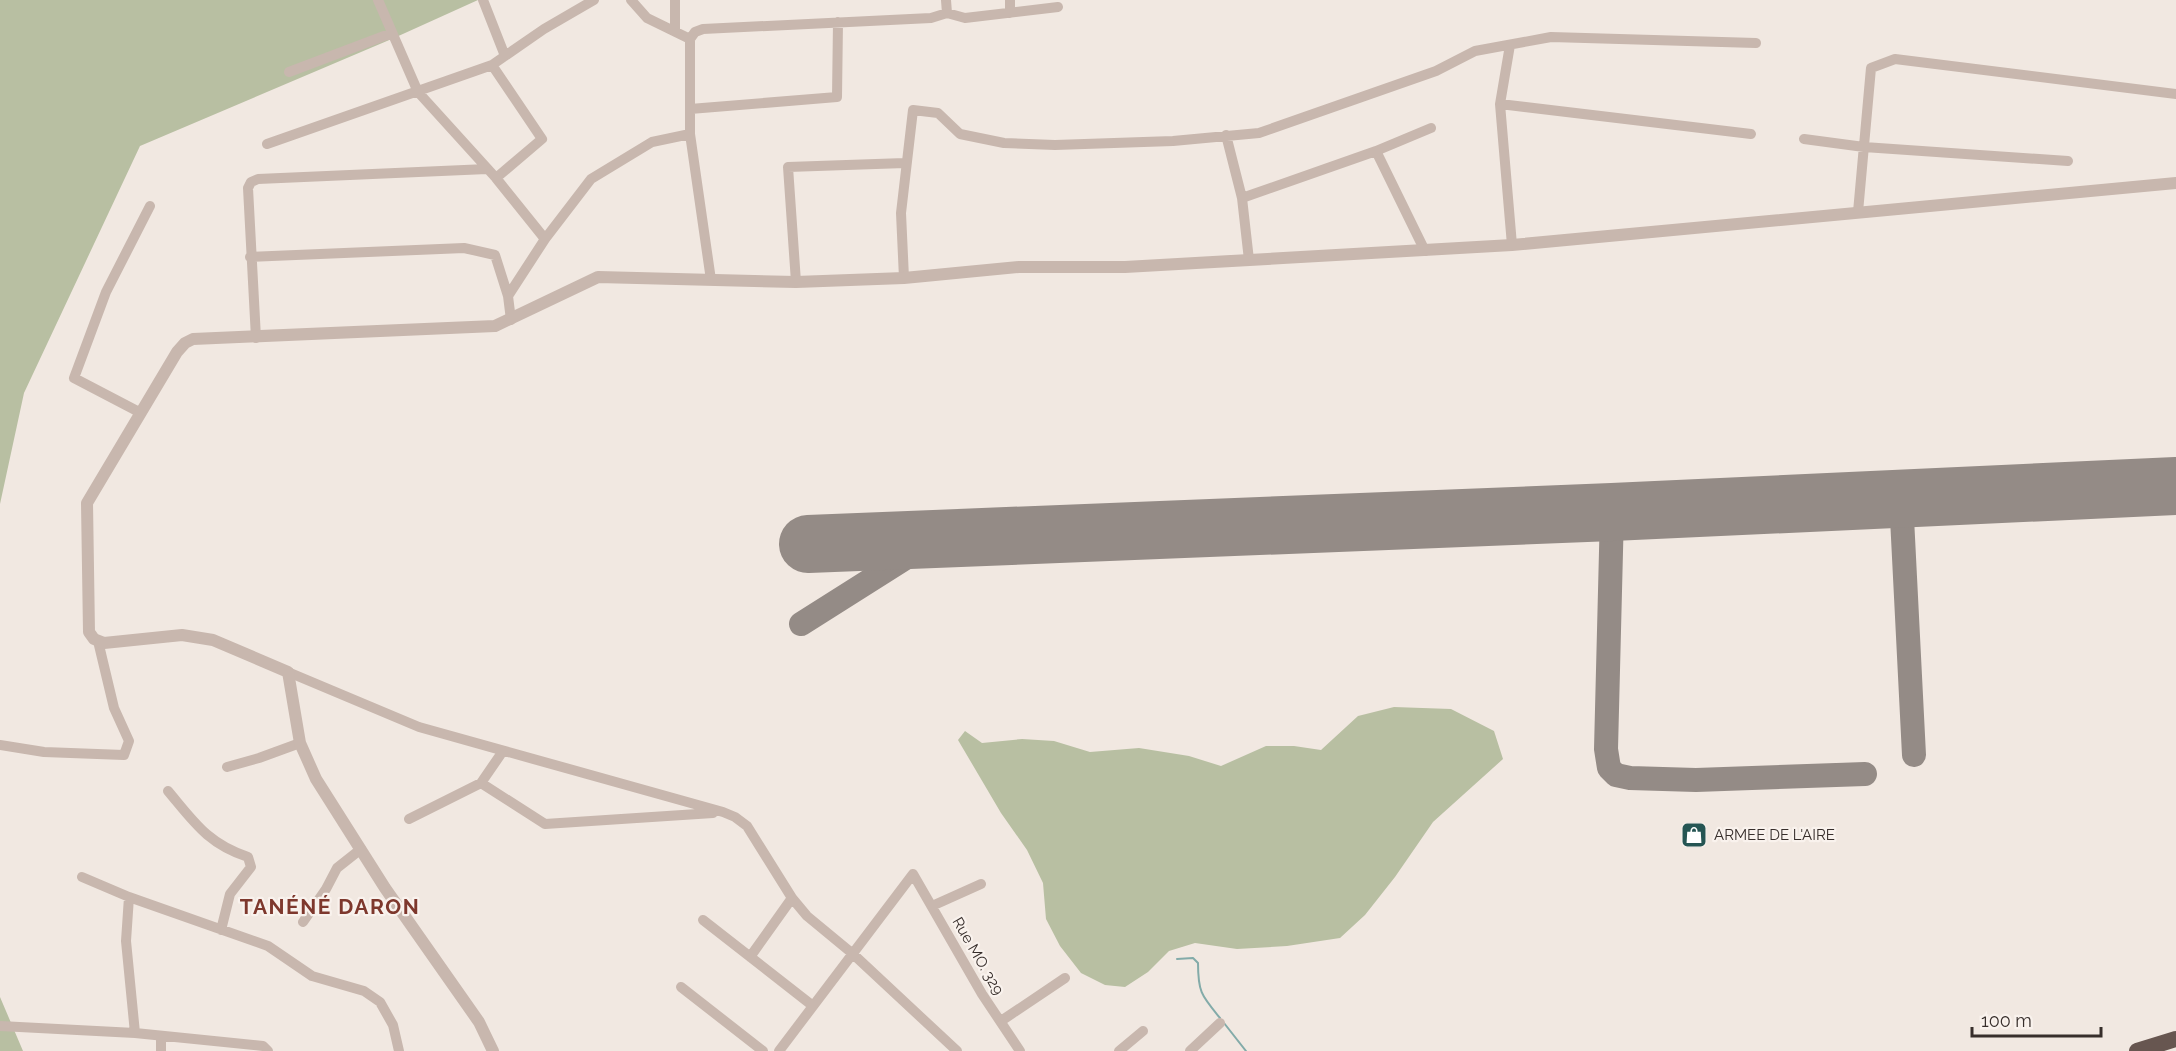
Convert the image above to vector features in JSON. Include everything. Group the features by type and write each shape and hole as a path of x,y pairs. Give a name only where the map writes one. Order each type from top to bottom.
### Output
{"highway":[{"path":"2137,1051 2176,1039"}],"street":[{"path":"378,0 418,92 496,178 545,239"},
{"path":"483,0 505,56"},
{"path":"267,144 492,65 544,29 594,0"},
{"path":"631,0 647,18 690,39"},
{"path":"675,0 675,31"},
{"path":"946,0 947,13"},
{"path":"1010,0 1010,13"},
{"path":"711,280 690,134 690,39 695,32 703,28 931,18 947,13 965,18 1058,7"},
{"path":"690,109 837,97 838,22"},
{"path":"289,72 392,33"},
{"path":"904,278 901,213 905,163 914,110 938,113 960,134 1004,142 1055,145 1173,141 1259,133 1436,71 1475,51 1551,37 1756,43"},
{"path":"1510,45 1500,104 1512,245"},
{"path":"1858,212 1870,68 1895,59 2176,94"},
{"path":"492,65 542,139 496,178"},
{"path":"1500,104 1751,134"},
{"path":"1242,198 1376,151 1431,128"},
{"path":"508,296 545,239 591,179 652,142 690,134"},
{"path":"1226,135 1242,198 1249,260"},
{"path":"1804,139 1864,147 2068,161"},
{"path":"1376,151 1425,251"},
{"path":"796,282 788,166 905,163"},
{"path":"256,338 250,257 248,188 251,182 258,179 487,169"},
{"path":"957,1051 853,954 807,916 792,898 747,826 723,812 419,727 213,640 182,635 104,643 94,639 89,632 87,503 177,352 185,343 193,339 495,326 598,277 796,282 904,278 1019,267 1125,267 1425,251 1512,245 2176,183"},
{"path":"141,412 74,378 106,292 150,206"},
{"path":"250,257 464,248 495,255 508,296 511,320"},
{"path":"0,745 44,752 124,755 129,741 114,708 98,641"},
{"path":"288,672 300,743 316,779 385,888 479,1022 494,1051"},
{"path":"227,767 300,743"},
{"path":"409,819 481,783 503,751"},
{"path":"481,783 545,824 723,812"},
{"path":"168,791 201,832 227,850 248,857 251,867 230,894 221,930"},
{"path":"303,922 321,897 337,868 361,849"},
{"name":"Rue MO. 329","path":"853,954 914,874 982,994 1020,1051"},
{"path":"82,877 129,897 268,946 312,976 364,991 380,1002 393,1025 399,1051"},
{"path":"932,906 981,884"},
{"path":"129,897 126,942 135,1033"},
{"path":"750,957 792,898"},
{"path":"703,920 813,1006"},
{"path":"778,1051 853,954"},
{"path":"1001,1022 1065,978"},
{"path":"681,987 763,1051"},
{"path":"1190,1051 1220,1023"},
{"path":"0,1026 161,1035 241,1047 263,1046 268,1051"},
{"path":"1119,1051 1143,1031"},
{"path":"161,1035 161,1051"}],"green space":[{"path":"0,0 478,0 140,146 24,393 0,504"},
{"path":"1394,707 1451,709 1494,731 1503,759 1433,822 1365,915 1340,938 1287,946 1237,949 1195,943 1169,951 1148,972 1125,987 1105,985 1081,973 1060,946 1046,919 1043,883 1027,850 1001,813 958,740 965,731 982,743 1022,739 1054,741 1090,752 1139,748 1189,756 1221,766 1266,746 1294,746 1321,750 1358,716"},
{"path":"0,997 23,1051 0,1051"}],"waterway":[{"path":"1177,959 1193,958 1198,963 1202,994 1220,1018"},
{"path":"1224,1023 1246,1051"}],"taxiway":[{"path":"1901,498 1914,755"},
{"path":"1612,512 1606,749 1609,768 1616,775 1630,778 1696,780 1865,774"},
{"path":"801,624 928,544 952,538"}],"runway":[{"path":"808,544 1612,512 2176,486"}],"place":[{"name":"ARMEE DE L'AIRE","path":"1694,835"}],"district":[{"name":"TANÉNÉ DARON","path":"330,906"}]}
